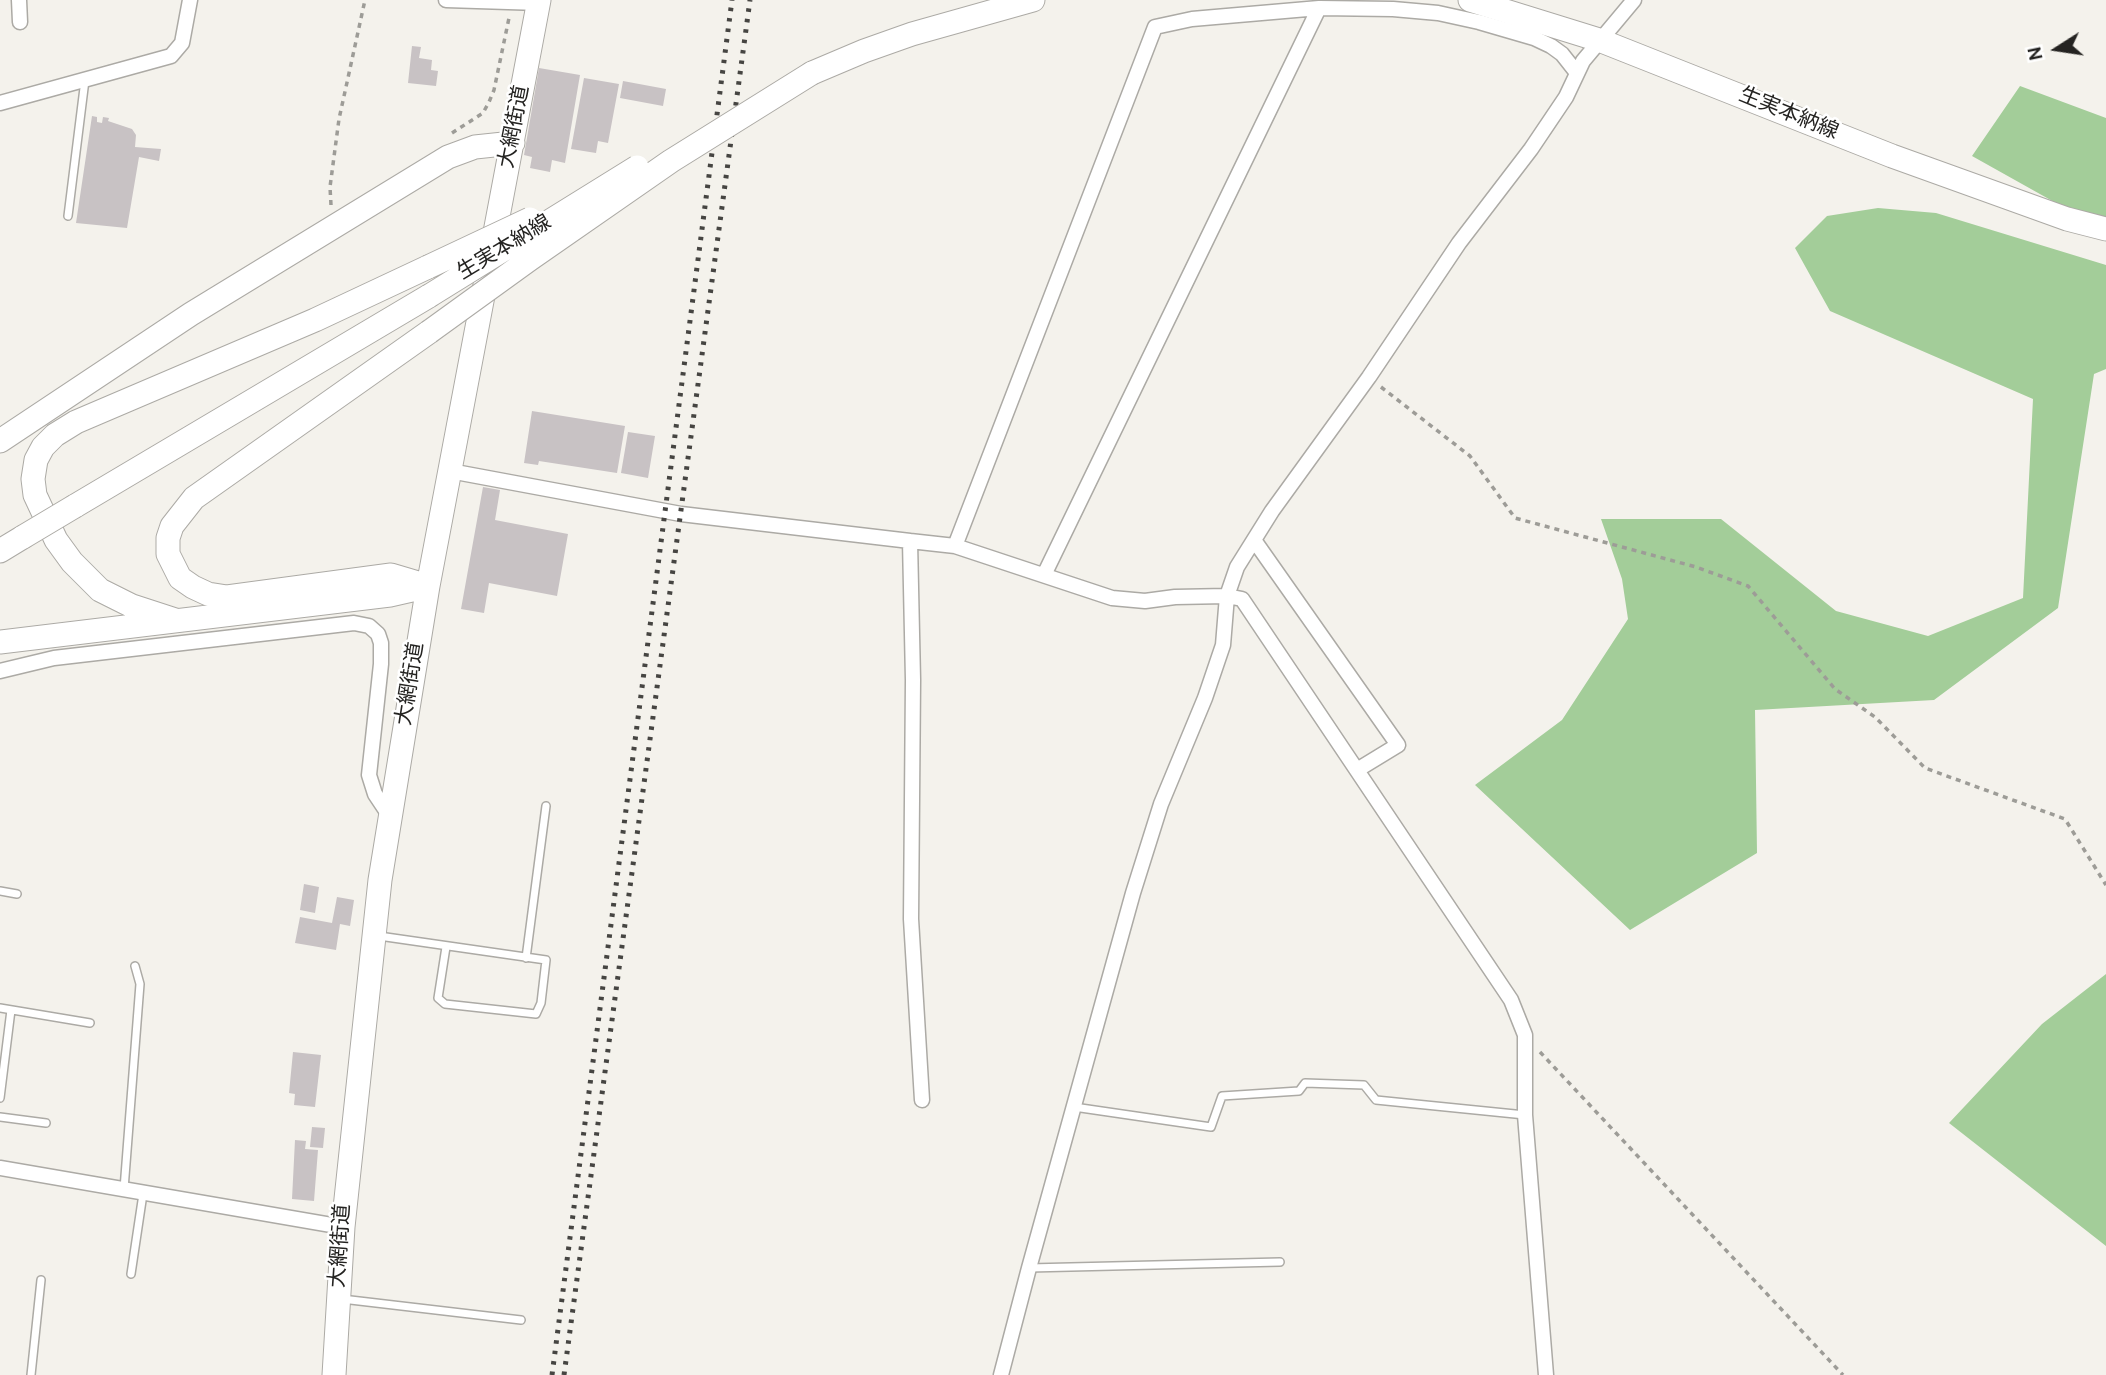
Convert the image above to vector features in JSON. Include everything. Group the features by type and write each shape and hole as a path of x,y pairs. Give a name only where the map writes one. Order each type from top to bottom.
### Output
{"main road":[{"name":"生実本納線","path":"0,551 429,296 703,127 812,73 864,51 978,14 1033,0"},
{"name":"生実本納線","path":"1470,0 1599,40 1892,156 2067,219 2106,229"},
{"name":"大網街道","path":"334,1375 343,1227 374,936 391,818 428,586 539,1"},
{"path":"428,586 391,575 227,597 208,594 180,578 167,554 168,538 172,526 194,498 660,169 812,73"},
{"path":"0,441 191,314 448,157 475,147 513,143"},
{"path":"175,620 132,606 100,590 82,575 72,562 56,540 35,495 33,479 36,460 43,447 55,435 76,422 304,325 610,184"},
{"path":"0,642 390,595 428,586"}],"street":[{"path":"19,0 20,22"},
{"path":"0,103 171,55 182,43 190,0"},
{"path":"446,0 539,1"},
{"path":"1001,1375 1133,893 1161,804 1205,698 1223,645 1227,596 1237,567 1272,511 1369,377 1459,243 1531,149 1566,97 1583,61 1634,0"},
{"path":"955,546 1155,27 1192,19 1319,8 1393,9 1438,13 1534,38 1562,54 1577,73"},
{"path":"1044,575 1319,8"},
{"path":"450,471 681,514 955,546 1112,598 1145,601 1175,597 1227,596 1242,599 1511,1000 1525,1035 1525,1115 1546,1375"},
{"path":"1254,540 1398,745 1357,770"},
{"path":"910,541 913,680 911,919 922,1100"},
{"path":"0,671 54,658 354,623 369,626 378,634 381,643 369,775 375,794 391,818"},
{"path":"0,1168 343,1227"}],"lane":[{"path":"68,216 85,80"},
{"path":"526,958 546,806"},
{"path":"0,891 17,894"},
{"path":"374,936 546,960 541,1003 536,1014 445,1004 438,998 446,947"},
{"path":"124,1189 140,984 135,966"},
{"path":"0,1007 90,1023"},
{"path":"0,1097 11,1010"},
{"path":"1073,1107 1211,1127 1222,1096 1299,1091 1305,1083 1364,1085 1376,1100 1525,1115"},
{"path":"0,1117 46,1123"},
{"path":"131,1274 143,1194"},
{"path":"1029,1268 1280,1262"},
{"path":"31,1375 40,1280"},
{"path":"338,1299 521,1320"}],"path":[{"path":"331,205 330,187 339,119 365,0"},
{"path":"450,134 483,113 489,102 494,90 512,2"},
{"path":"1369,377 1470,456 1514,518 1696,567 1748,586 1835,689 1875,717 1926,768 2065,819 2106,886"},
{"path":"1525,1035 1843,1375"}],"green space":[{"path":"2020,86 2106,118 2106,231 1972,156"},
{"path":"1878,208 1936,213 2106,265 2106,369 2094,374 2058,608 1934,700 1755,710 1757,853 1630,930 1475,785 1562,720 1628,619 1622,579 1601,519 1721,519 1836,611 1928,636 2023,598 2033,399 1830,311 1795,248 1827,216"},
{"path":"2106,974 2106,1246 1949,1123 2042,1024"}],"building":[{"path":"412,46 421,47 419,58 432,60 431,70 438,71 436,86 408,83"},
{"path":"539,68 580,75 565,163 552,160 550,172 530,168 532,157 524,155"},
{"path":"584,78 619,84 608,143 598,141 596,153 571,149"},
{"path":"623,81 666,89 663,106 620,98"},
{"path":"92,116 97,117 97,122 102,123 103,117 109,118 108,121 132,129 136,135 135,147 161,149 159,161 139,157 127,228 76,223"},
{"path":"532,411 625,426 617,473 539,461 538,465 524,463"},
{"path":"628,432 655,436 648,478 621,473"},
{"path":"483,487 500,490 495,520 568,534 557,596 489,583 484,613 461,609"},
{"path":"304,884 319,887 315,913 300,910"},
{"path":"337,897 354,900 350,926 340,924 336,950 295,943 300,917 332,923"},
{"path":"293,1052 321,1055 315,1107 294,1105 295,1094 289,1093"},
{"path":"312,1127 325,1128 323,1148 310,1147"},
{"path":"295,1140 306,1141 305,1149 318,1150 314,1201 292,1199"}],"railway":[{"path":"552,1375 732,0"},
{"path":"564,1375 750,0"}]}
